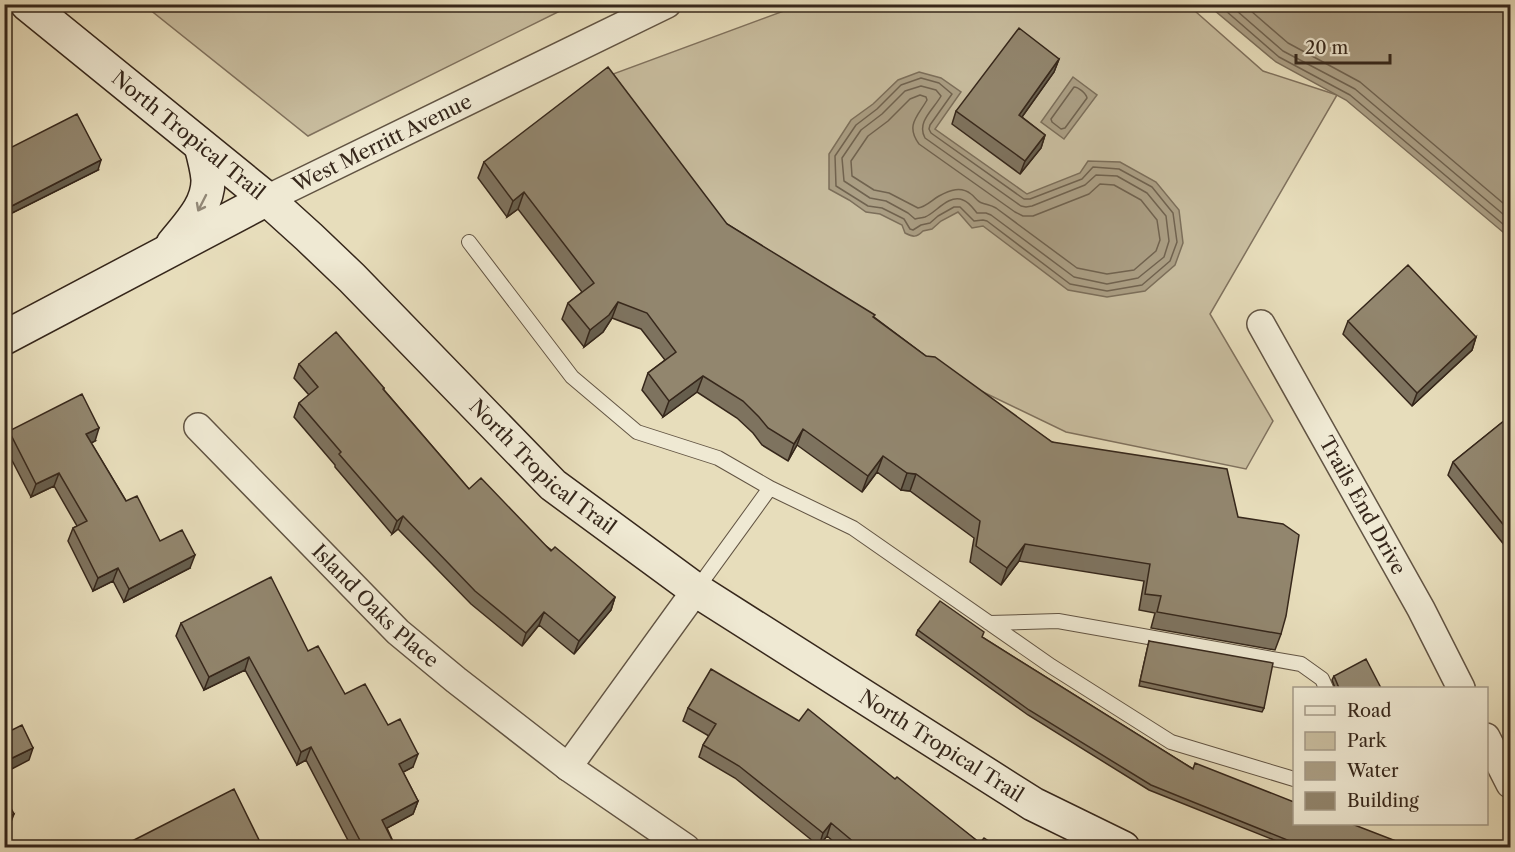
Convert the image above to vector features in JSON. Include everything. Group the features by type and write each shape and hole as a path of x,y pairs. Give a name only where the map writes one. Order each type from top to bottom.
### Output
{"street":[{"name":"North Tropical Trail","path":"27,4 267,199 352,278 554,485 696,590 1033,804 1123,848"},
{"name":"West Merritt Avenue","path":"4,338 267,199 666,4"},
{"path":"165,253 195,217 207,196 208,178 201,146"},
{"name":"Trails End Drive","path":"1261,324 1421,609 1460,687"},
{"name":"Island Oaks Place","path":"198,427 398,632 568,767 686,848"},
{"path":"568,767 696,590"},
{"path":"1488,741 1510,784"}],"lane":[{"path":"469,242 572,377 637,432 718,458 770,488 853,528 1051,666 1172,742 1293,778"},
{"path":"696,590 770,488"},
{"path":"989,622 1058,621 1300,664 1322,679 1326,687"}],"green space":[{"path":"1187,4 1263,71 1337,95 1210,314 1273,421 1246,469 1066,432 952,377 732,238 613,74 800,5"},
{"path":"144,5 572,5 308,136"}],"water":[{"path":"1208,5 1510,5 1510,238 1346,100 1276,62"},
{"path":"919,72 941,78 961,92 935,129 1027,194 1080,173 1088,161 1120,162 1156,182 1179,210 1183,243 1175,265 1145,291 1107,297 1068,290 983,226 972,228 958,212 932,229 912,236 905,233 902,225 880,214 866,212 829,189 829,154 851,120 873,104 898,80"},
{"path":"1073,77 1097,95 1064,139 1041,122"}],"building":[{"path":"1019,28 1059,59 1019,115 1045,135 1025,161 956,111"},
{"path":"608,67 727,224 875,315 873,317 926,356 935,357 1052,442 1227,469 1238,517 1283,524 1299,535 1281,634 1157,612 1161,596 1145,594 1150,564 1025,544 1007,568 976,546 980,521 916,474 907,473 883,456 868,476 803,429 794,444 768,428 743,401 703,376 669,401 648,373 676,352 647,313 618,302 609,315 590,330 568,303 594,283 524,192 513,201 484,162"},
{"path":"77,114 101,160 4,210 4,168 11,165 4,151"},
{"path":"1408,265 1476,337 1417,393 1348,321"},
{"path":"336,332 469,489 481,478 551,551 555,547 615,597 579,641 544,612 526,633 475,591 403,516 397,521 339,454 341,452 299,403 318,387 299,364"},
{"path":"82,394 99,428 86,434 126,501 137,496 160,541 182,530 195,555 129,589 118,568 98,578 73,528 87,521 59,473 36,484 9,431"},
{"path":"1510,416 1510,533 1453,462"},
{"path":"271,577 308,651 318,646 345,694 365,684 388,725 400,719 418,754 399,764 418,801 382,820 396,848 364,848 311,747 301,752 249,657 209,677 181,623"},
{"path":"940,601 984,632 982,637 1193,769 1195,763 1293,802 1293,825 1355,825 1414,848 1307,848 1151,785 1029,710 918,630"},
{"path":"1149,641 1273,663 1264,708 1140,681"},
{"path":"1366,659 1380,687 1339,687 1334,676"},
{"path":"711,669 799,721 808,709 980,843 984,838 999,848 861,848 831,823 823,833 739,766 703,745 716,724 688,708"},
{"path":"22,725 33,748 4,762 4,734"},
{"path":"234,789 263,848 118,848 138,838"},
{"path":"4,795 14,814 4,819"}]}
